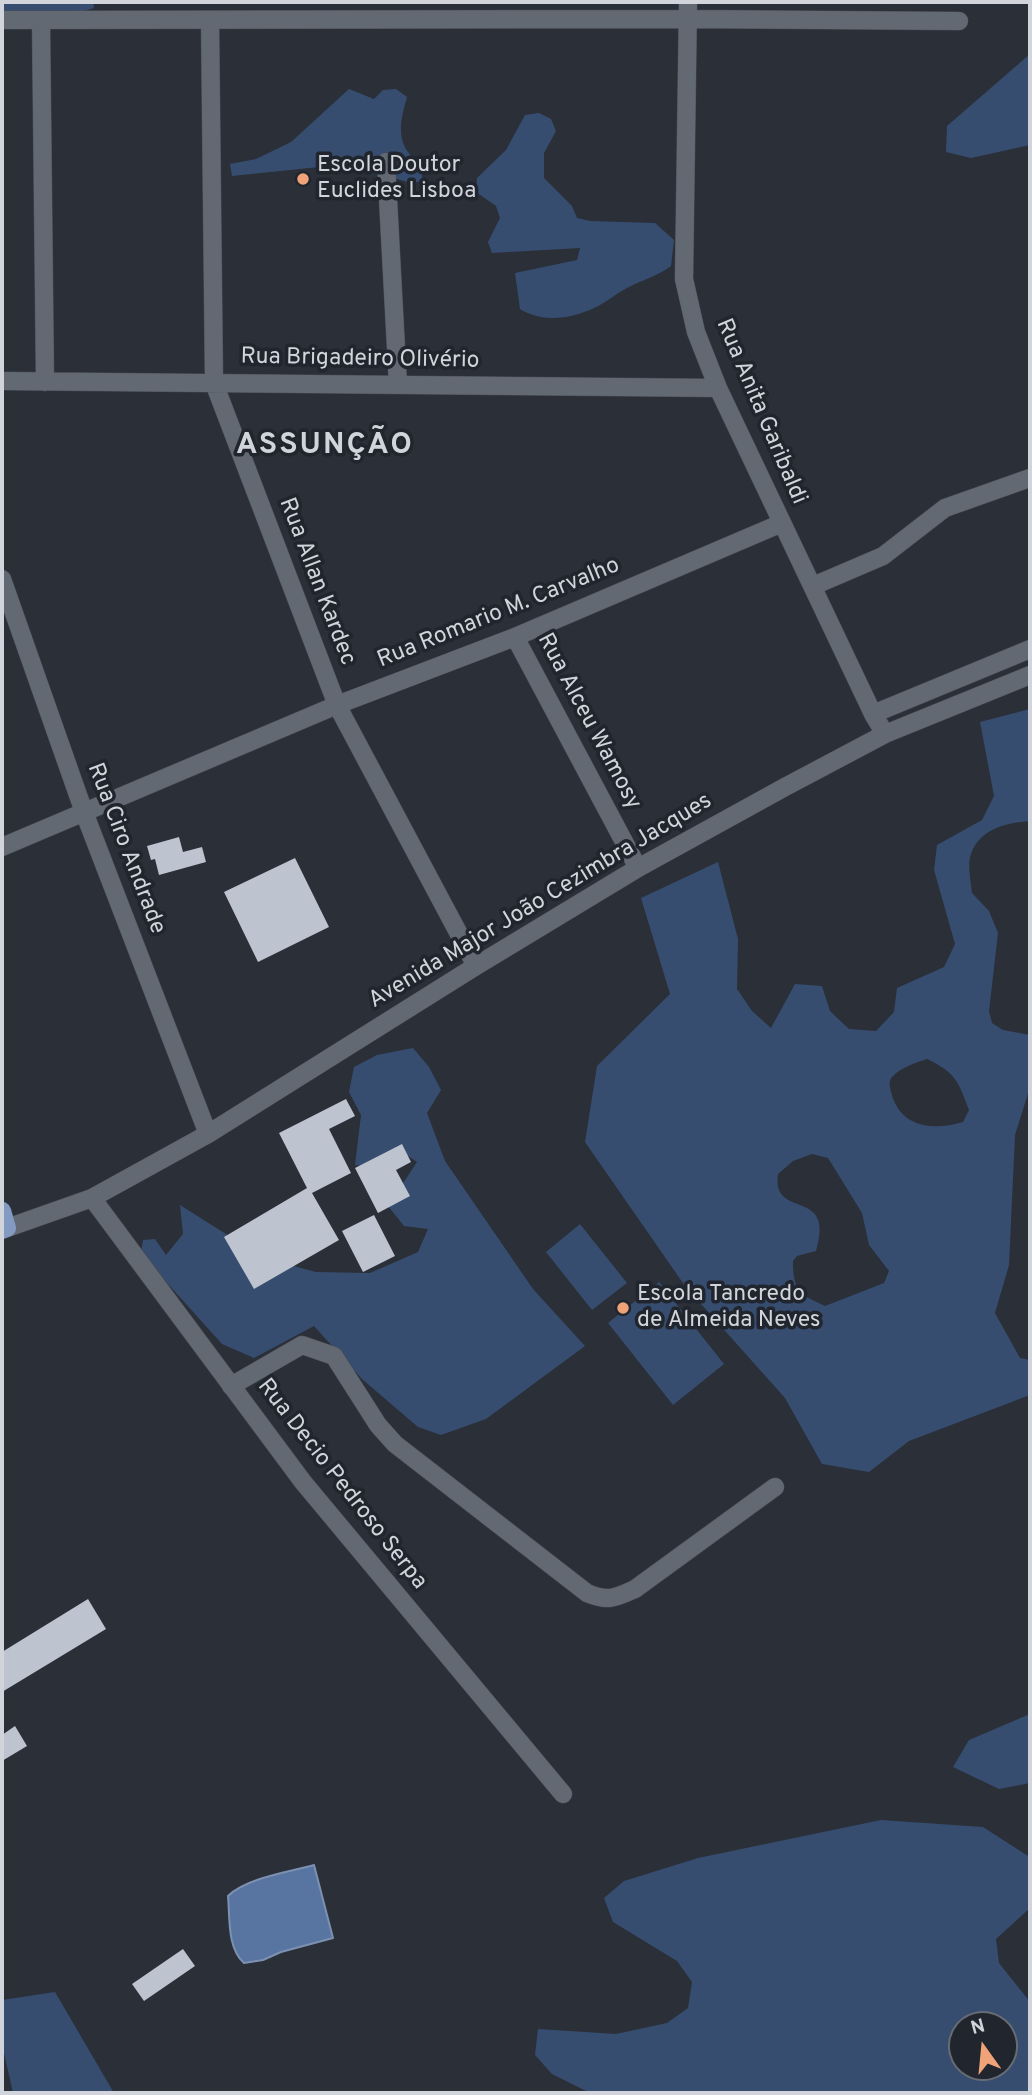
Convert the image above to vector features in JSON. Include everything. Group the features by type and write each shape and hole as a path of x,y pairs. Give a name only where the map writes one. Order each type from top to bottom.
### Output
{"street":[{"path":"2,20 210,20 688,11 959,21"},
{"name":"Rua Anita Garibaldi","path":"688,11 684,279 696,332 718,388 885,734"},
{"path":"41,20 45,382"},
{"name":"Rua Allan Kardec","path":"210,20 214,383 337,705 477,966"},
{"path":"386,162 398,385"},
{"name":"Rua Brigadeiro Olivério","path":"2,381 718,388"},
{"path":"813,586 883,556 945,509 1030,478"},
{"name":"Rua Romario M. Carvalho","path":"2,847 337,705 515,637 782,523"},
{"name":"Rua Ciro Andrade","path":"2,579 84,811 208,1134"},
{"name":"Rua Alceu Wamosy","path":"515,637 638,869"},
{"path":"873,713 1030,649"},
{"name":"Avenida Major João Cezimbra Jacques","path":"4,1223 92,1198 208,1134 638,869 885,734 1030,675"},
{"name":"Rua Decio Pedroso Serpa","path":"92,1198 303,1482 563,1794"},
{"path":"231,1386 302,1345 334,1356 378,1425 395,1444 587,1593 602,1599 616,1598 635,1590 775,1487"}],"shaded area":[{"path":"2,2 93,2 94,8 80,12 2,11"},
{"path":"1030,54 1030,145 971,158 946,152 947,126"},
{"path":"349,89 374,99 383,90 396,89 407,97 402,118 402,139 420,169 423,181 411,183 387,176 319,167 232,176 230,164 256,159 291,142"},
{"path":"539,113 551,119 556,131 544,153 544,178 572,206 577,218 590,221 655,223 674,240 671,266 661,273 623,290 585,312 557,318 538,316 520,309 515,273 577,260 580,248 492,253 488,242 500,218 496,206 476,192 477,178 506,150 525,115"},
{"path":"1030,709 1030,821 995,828 981,838 975,845 969,868 972,893 989,911 998,933 989,1011 992,1023 1003,1030 1030,1035 1030,1087 1015,1135 1009,1265 995,1313 1020,1358 1030,1360 1030,1395 909,1441 869,1472 822,1464 785,1398 685,1286 585,1142 597,1066 670,994 641,898 718,862 738,939 737,989 752,1011 771,1028 795,984 822,986 830,1011 849,1029 876,1031 894,1012 897,988 944,967 955,944 934,870 937,845 982,820 994,796 980,722","holes":["927,1059 944,1069 959,1085 969,1110 963,1122 940,1126 919,1124 910,1120 895,1104 890,1086 892,1077 904,1068","812,1154 828,1158 862,1213 869,1245 889,1271 884,1283 825,1306 799,1290 793,1271 793,1261 797,1256 816,1251 820,1231 818,1218 811,1210 784,1197 778,1188 778,1174 793,1161"]},
{"path":"413,1048 429,1067 441,1090 427,1113 445,1161 533,1289 585,1346 486,1419 441,1435 418,1427 362,1379 314,1326 254,1358 222,1344 141,1254 143,1240 155,1239 166,1255 183,1234 180,1205 264,1258 316,1272 370,1273 418,1252 428,1229 404,1226 388,1206 417,1162 396,1148 380,1168 355,1165 361,1115 349,1092 354,1067 377,1055"},
{"path":"580,1224 627,1283 592,1310 546,1252"},
{"path":"659,1282 724,1364 673,1405 608,1323"},
{"path":"1030,1714 1030,1783 999,1789 953,1767 969,1740"},
{"path":"881,1820 983,1827 1028,1856 1030,1862 1030,1908 996,1939 999,1963 1030,2002 1030,2093 590,2093 552,2074 535,2055 538,2029 616,2034 667,2023 688,2008 692,1982 677,1961 613,1922 604,1898 624,1881 698,1858"},
{"path":"314,1865 333,1938 281,1952 263,1960 244,1963 232,1941 228,1896 257,1880"},
{"path":"55,1992 114,2093 13,2093 2,2044 2,2000"}],"building":[{"path":"179,837 183,852 202,847 206,862 159,875 155,859 151,860 147,846"},
{"path":"295,858 329,927 258,962 224,892"},
{"path":"346,1099 355,1116 329,1129 351,1173 312,1193 339,1240 254,1289 224,1237 307,1188 279,1133"},
{"path":"402,1144 411,1162 396,1170 410,1196 378,1213 355,1168"},
{"path":"374,1215 395,1256 363,1272 342,1231"},
{"path":"88,1599 106,1629 2,1692 2,1652"},
{"path":"15,1726 27,1746 2,1761 2,1735"},
{"path":"183,1949 195,1966 144,2001 132,1984"}],"place":[{"name":"Escola Doutor Euclides Lisboa","path":"303,179"},
{"name":"Escola Tancredo de Almeida Neves","path":"623,1308"}],"district":[{"name":"ASSUNÇÃO","path":"325,447"}]}
